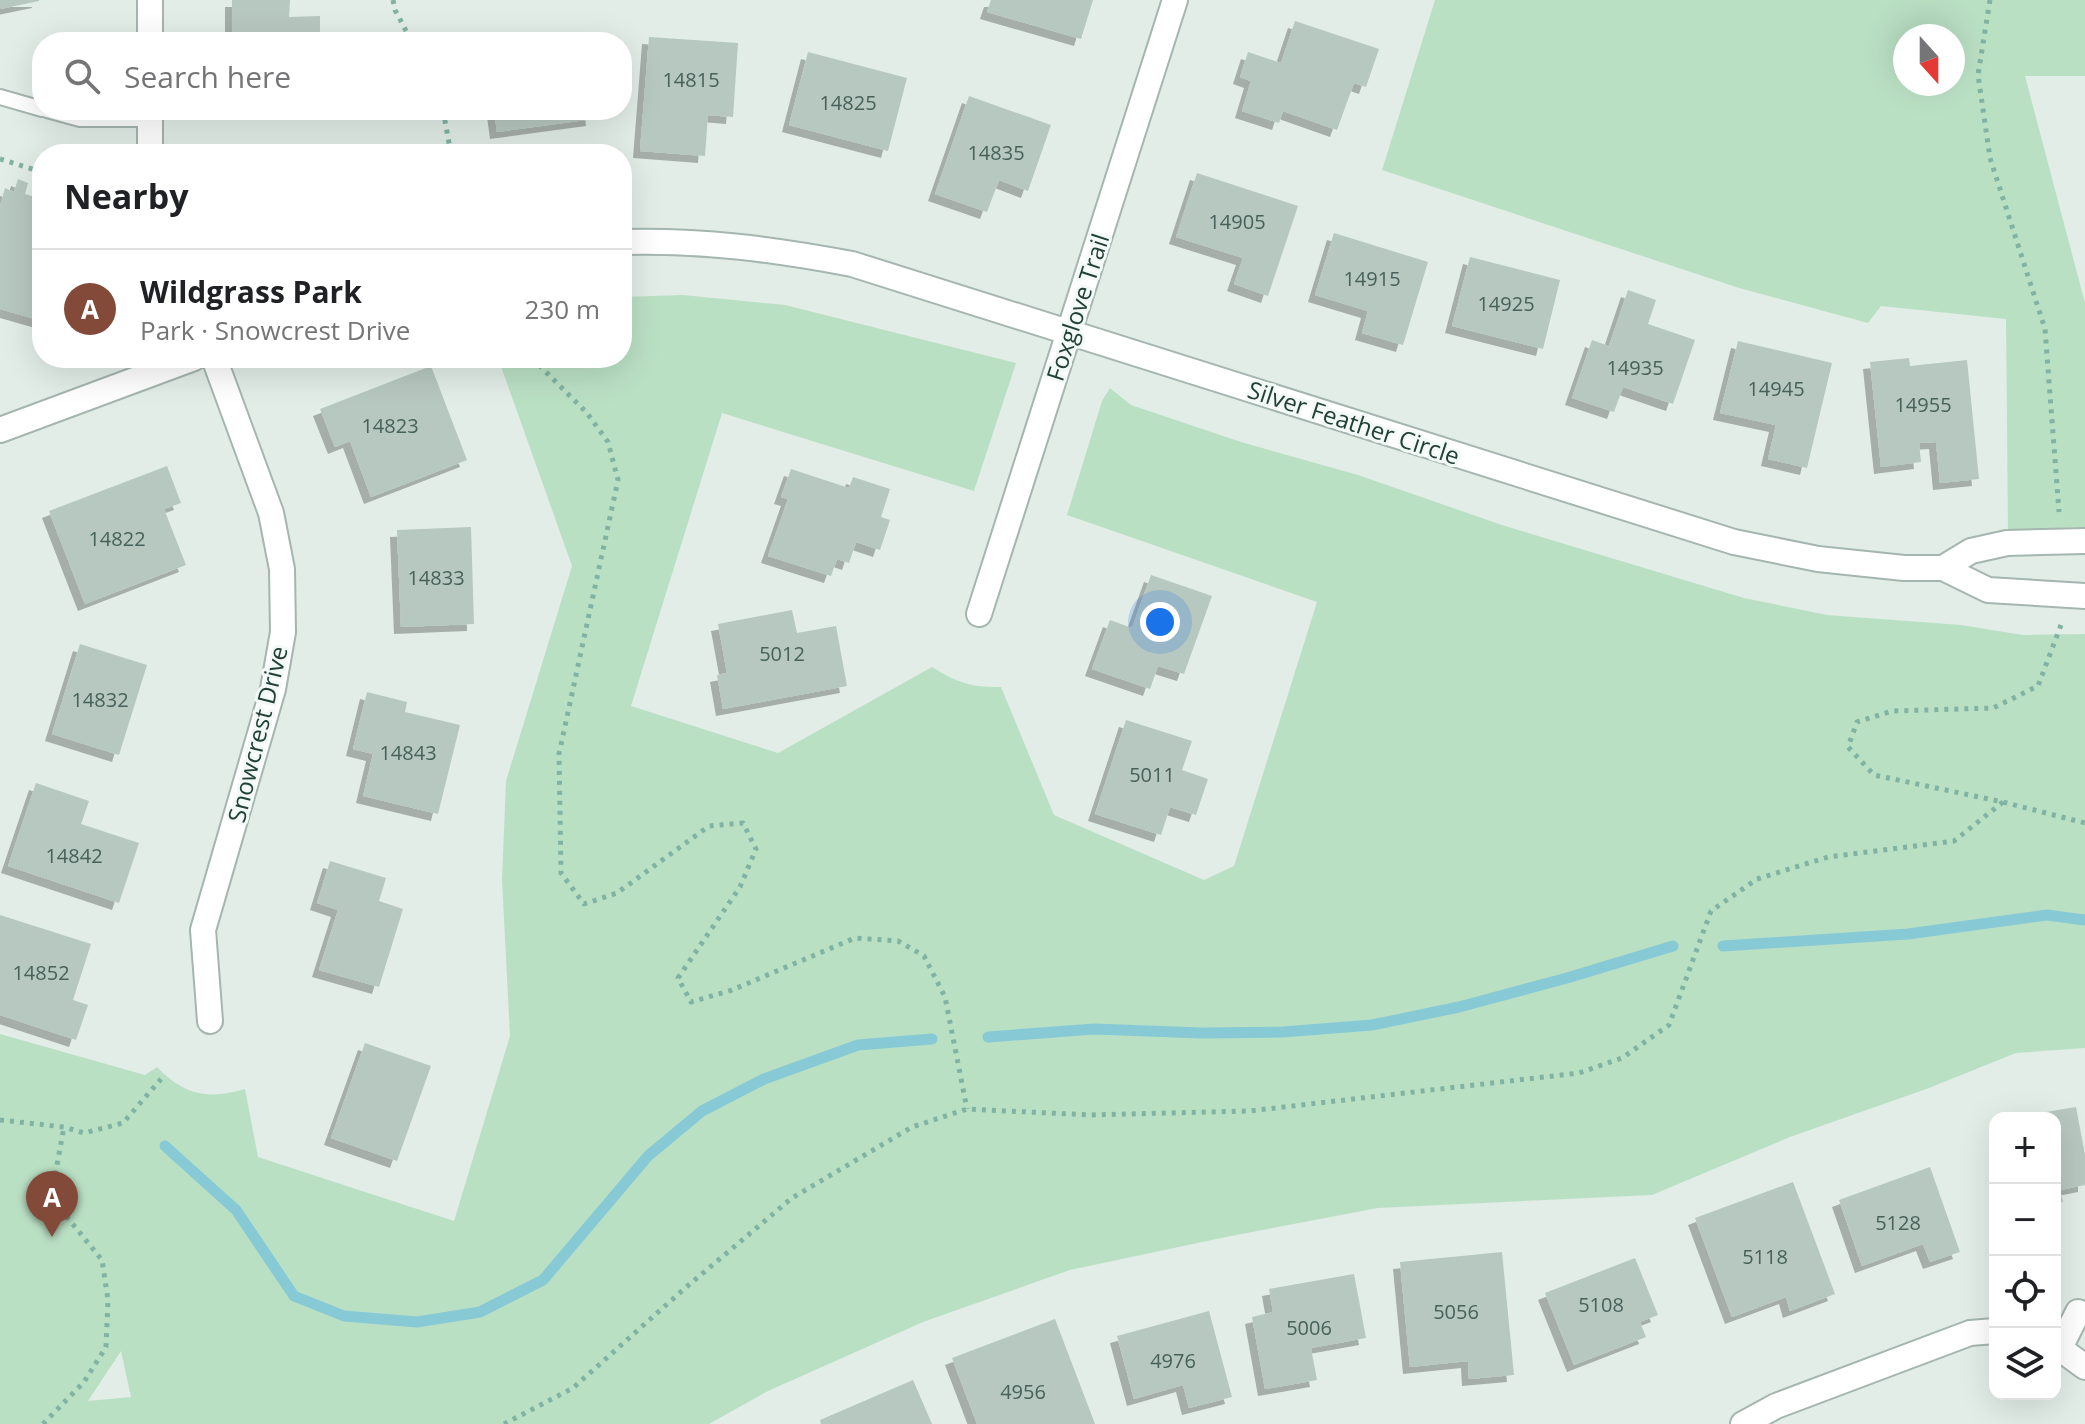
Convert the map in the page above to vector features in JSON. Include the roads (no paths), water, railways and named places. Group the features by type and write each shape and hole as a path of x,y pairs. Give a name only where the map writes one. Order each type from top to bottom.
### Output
{"street":[{"path":"150,0 150,32"},
{"name":"Foxglove Trail","path":"979,614 1175,0"},
{"path":"150,120 150,144"},
{"name":"Silver Feather Circle","path":"632,242 681,241 767,248 852,264 1734,542 1818,559 1904,568 1943,568 1988,590 2085,596"},
{"path":"2,430 167,368"},
{"name":"Snowcrest Drive","path":"210,1021 203,930 273,689 283,632 282,569 271,513 218,368"},
{"path":"1943,568 1971,551 2007,543 2085,541"},
{"path":"2061,1342 2078,1312"},
{"path":"1743,1424 1776,1406 1970,1333 1989,1331"},
{"path":"2061,1349 2085,1367"}],"lane":[{"path":"0,97 32,106"}],"waterway":[{"path":"1723,946 1908,934 2047,915 2085,920"},
{"path":"988,1037 1094,1029 1283,1032 1372,1025 1459,1007 1673,946"},
{"path":"165,1146 236,1210 294,1296 344,1316 417,1322 480,1312 543,1280 648,1156 702,1111 764,1079 858,1045 932,1039"}],"place":[{"name":"Wildgrass Park","path":"52,1237"}]}
